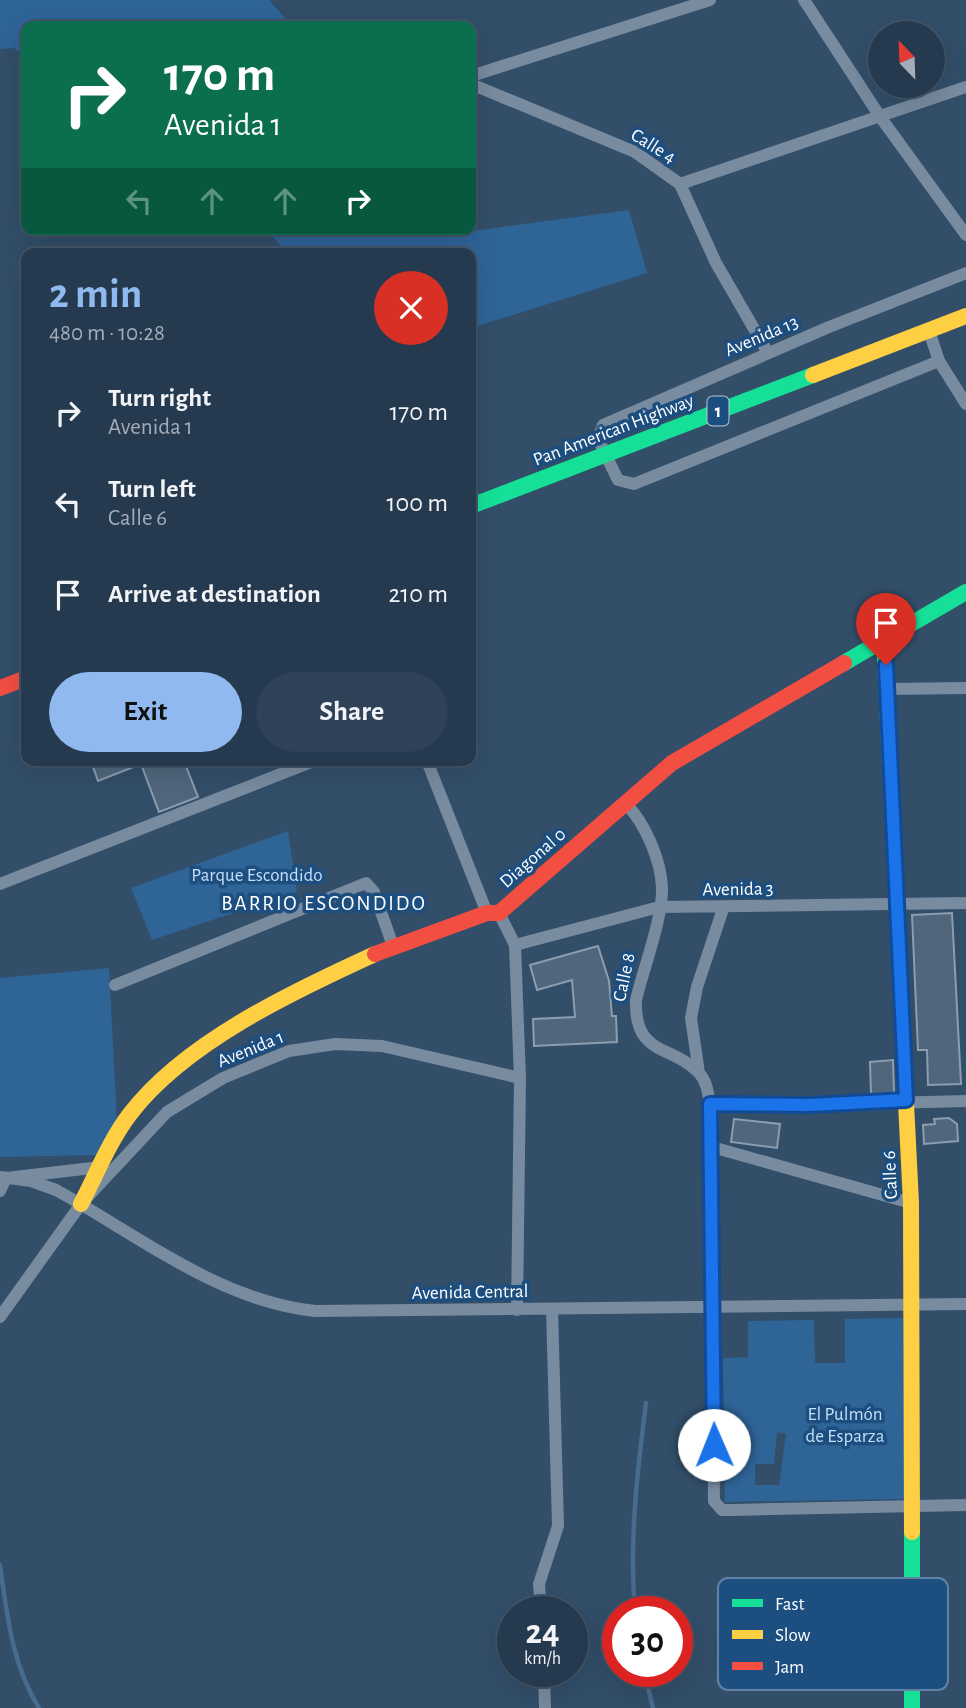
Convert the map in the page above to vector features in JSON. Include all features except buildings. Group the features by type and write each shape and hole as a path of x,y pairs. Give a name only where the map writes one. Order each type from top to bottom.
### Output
{"main road":[{"name":"Pan American Highway","path":"476,504 966,316"},
{"name":"Diagonal 0","path":"81,1204 128,1116 164,1074 286,995 393,946 493,913 672,763 966,592"},
{"name":"Calle 6","path":"884,640 911,1203 913,1578"},
{"path":"0,688 21,680"},
{"name":"Calle 6","path":"912,1690 912,1708"}],"street":[{"path":"476,74 710,0"},
{"path":"804,0 881,118 966,235"},
{"name":"Calle 4","path":"476,86 635,152 680,184 716,263 768,353"},
{"path":"680,184 966,87"},
{"name":"Avenida 13","path":"606,455 598,439 603,425 768,353 966,273"},
{"path":"929,331 939,361 966,404"},
{"path":"606,455 618,480 634,484 939,361"},
{"path":"887,689 966,688"},
{"path":"0,884 301,766"},
{"path":"429,766 493,913 515,945 520,1078 517,1310"},
{"name":"Calle 8","path":"626,804 639,817 661,879 659,907 636,1000 635,1016 640,1031 652,1044 699,1073"},
{"path":"115,985 366,883 374,892 393,946"},
{"name":"Avenida 3","path":"515,945 659,907 966,903"},
{"path":"723,908 697,987 691,1018 699,1073 710,1104 715,1501 722,1510 966,1505"},
{"name":"Avenida 1","path":"0,1317 81,1204 167,1112 223,1078 289,1051 335,1044 382,1046 520,1078"},
{"path":"710,1104 810,1105 906,1100 966,1101"},
{"path":"712,1147 911,1203"},
{"path":"0,1191 3,1177 101,1167"},
{"name":"Avenida Central","path":"3,1177 31,1181 81,1204 225,1288 283,1308 315,1311 517,1310 966,1304"},
{"path":"540,1596 539,1584 558,1526 552,1309"},
{"path":"544,1687 545,1708"}],"green space":[{"path":"0,0 269,0 288,21 21,21 21,53 14,48 0,49"},
{"path":"629,210 647,273 476,326 476,248 283,248 271,235 476,235 476,231"},
{"name":"Parque Escondido","path":"288,831 297,892 152,940 131,888"},
{"path":"109,968 117,1122 99,1155 0,1157 0,978"},
{"name":"El Pulmón de Esparza","path":"903,1318 905,1499 725,1502 723,1358 748,1357 748,1321 814,1320 815,1363 845,1363 845,1319","holes":["777,1432 786,1434 779,1485 755,1485 755,1464 774,1464"]}],"waterway":[{"path":"634,1596 633,1534 646,1403"},
{"path":"0,1565 8,1621 17,1657 22,1675 39,1708"},
{"path":"648,1687 653,1708"}],"traffic: fast":[{"path":"476,504 813,375"},
{"path":"844,663 966,592"},
{"path":"884,640 906,1103"},
{"path":"912,1532 912,1578"},
{"path":"912,1690 912,1708"}],"traffic: slow":[{"path":"813,375 966,316"},
{"path":"81,1204 110,1146 130,1114 153,1088 180,1064 210,1041 276,1002 375,954"},
{"path":"906,1103 911,1203 912,1532"}],"traffic: jam":[{"path":"375,954 487,913 499,913 672,763 844,663"},
{"path":"0,688 21,680"}],"district":[{"name":"BARRIO ESCONDIDO","path":"324,903"}],"route":[{"path":"714,1445 710,1104 810,1105 906,1100 886,665"}]}
